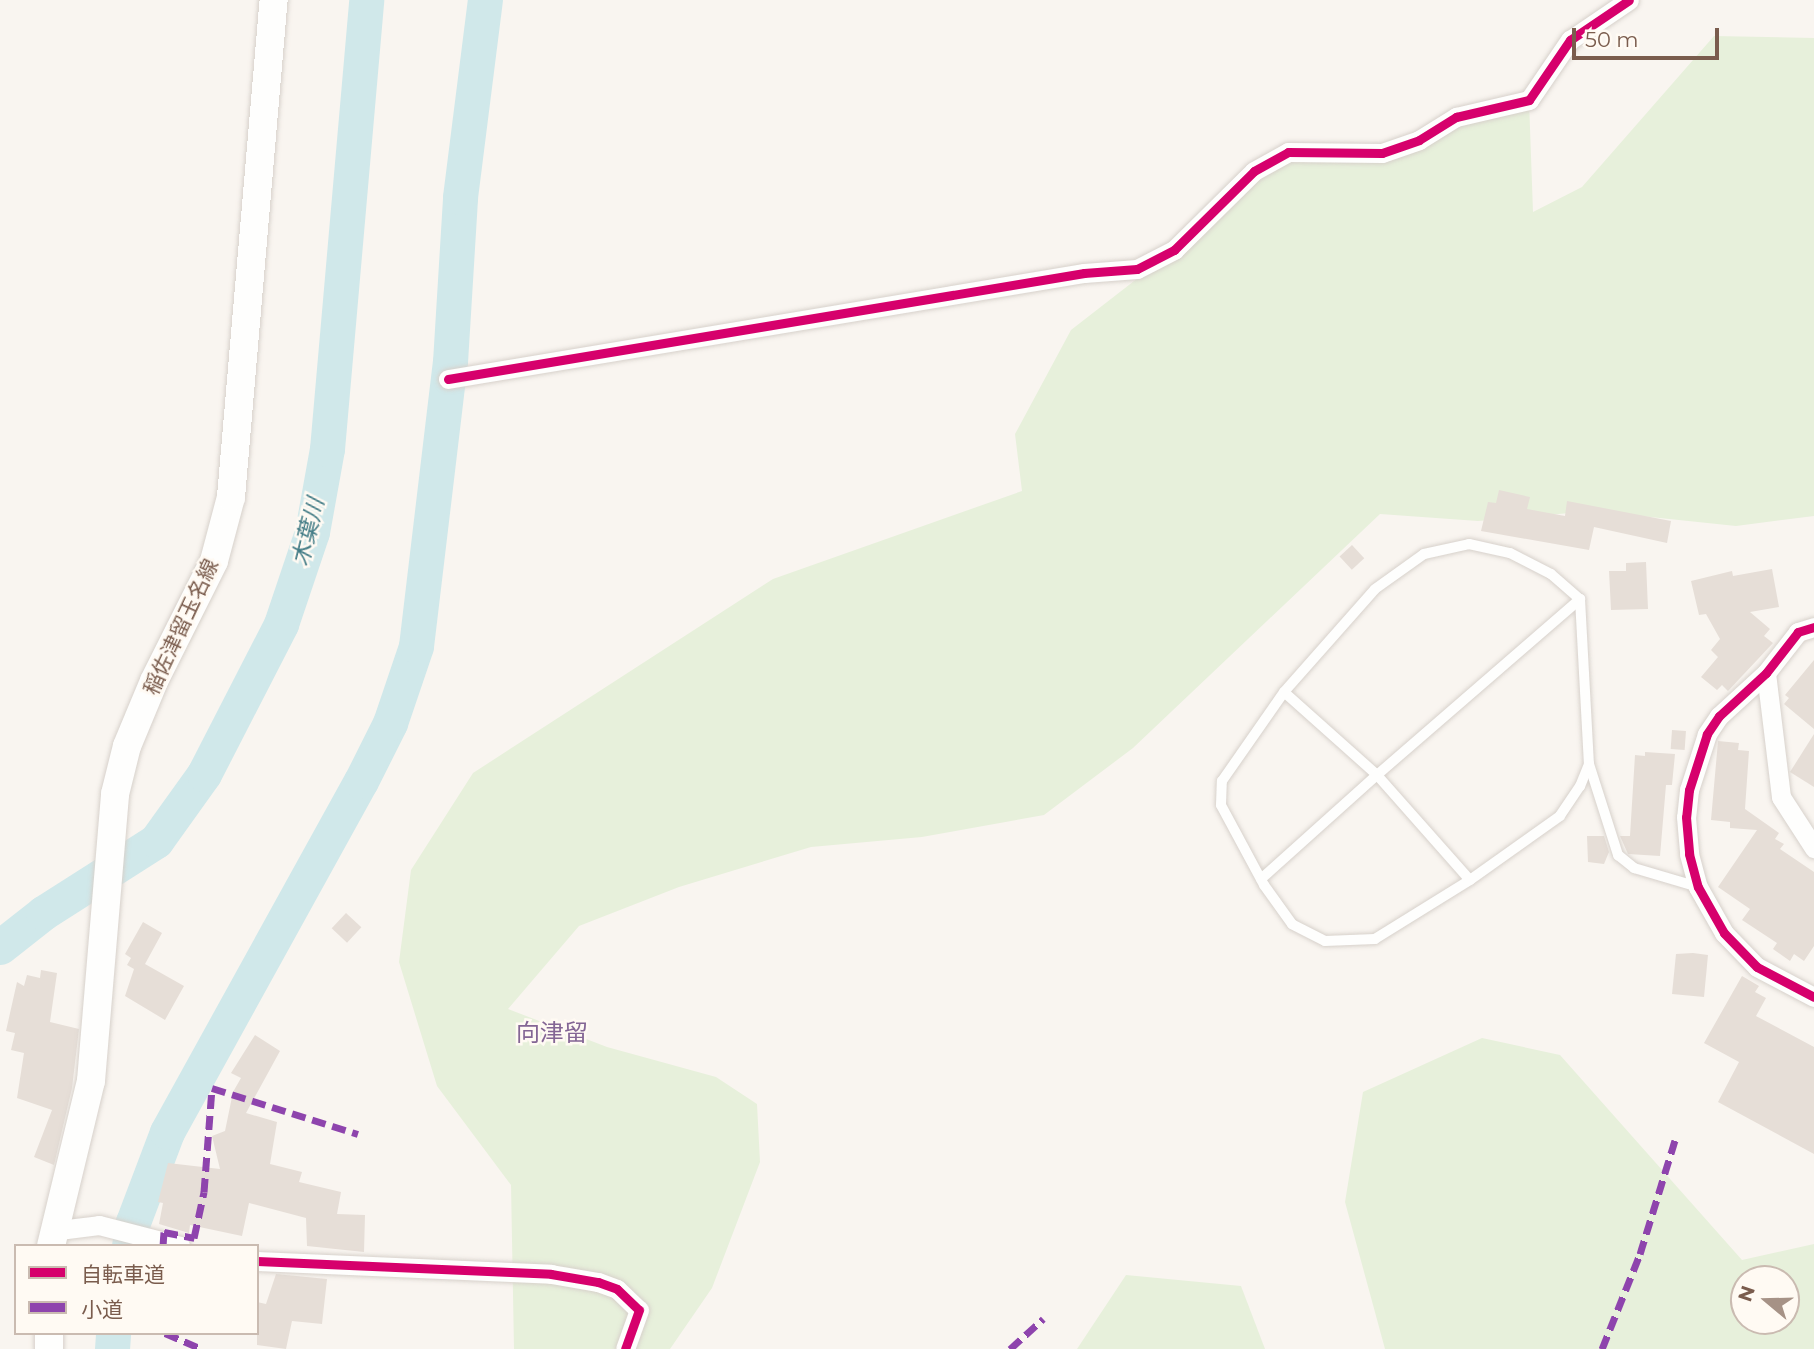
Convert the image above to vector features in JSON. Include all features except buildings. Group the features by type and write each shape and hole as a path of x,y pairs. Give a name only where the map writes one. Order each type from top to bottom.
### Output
{"main road":[{"name":"稲佐津留玉名線","path":"51,1238 91,1080 106,914 108,848 127,746 154,681 202,591 232,497 274,0"}],"street":[{"path":"448,379 1084,273 1137,269 1174,250 1254,171 1288,152 1382,153 1419,141 1456,117 1529,100 1570,40 1629,0"},
{"path":"1814,627 1798,632 1766,673 1719,716 1707,734 1689,790 1689,855 1698,887 1724,933 1758,967 1814,997"},
{"path":"1766,673 1781,797 1814,848"},
{"path":"51,1238 99,1225 170,1244"},
{"path":"259,1261 551,1274 598,1282 617,1289 639,1310 625,1349"}],"lane":[{"path":"1589,764 1580,786 1560,816 1470,880 1375,939 1325,941 1292,924 1261,879 1221,805 1222,781 1284,692 1375,589 1424,554 1469,544 1510,553 1551,574 1580,599 1589,764 1618,855 1634,868 1698,887"},
{"path":"1261,879 1580,599"},
{"path":"1284,692 1377,775 1470,880"}],"green space":[{"path":"1714,36 1814,38 1814,516 1736,526 1593,511 1478,521 1380,514 1133,748 1044,815 922,837 811,847 679,887 579,926 508,1009 607,1047 716,1077 757,1104 760,1162 712,1288 670,1349 514,1349 511,1185 437,1086 399,962 411,870 473,773 773,579 1022,491 1015,434 1071,330 1174,250 1288,152 1382,153 1529,100 1533,212 1582,187"},
{"path":"1482,1038 1560,1055 1742,1260 1814,1244 1814,1349 1385,1349 1345,1202 1363,1092"},
{"path":"1126,1275 1241,1286 1265,1349 1077,1349"}],"waterway":[{"name":"木葉川","path":"0,947 43,913 156,841 204,774 281,624 312,532 327,449 366,0"},
{"path":"129,1244 133,1222 167,1132 361,781 390,723 416,646 450,362 460,197 485,0"},
{"path":"112,1349 113,1335"}],"marked path":[{"path":"163,1244 164,1232 194,1238 204,1192 212,1088 358,1134"},
{"path":"1602,1349 1640,1254 1675,1140"},
{"path":"1010,1349 1043,1319"},
{"path":"170,1335 202,1349"}],"cycle path":[{"path":"448,379 1084,273 1137,269 1174,250 1254,171 1288,152 1382,153 1419,140 1456,117 1529,100 1570,40 1629,0"},
{"path":"1814,627 1798,632 1766,673 1719,716 1707,734 1689,790 1686,817 1689,854 1698,887 1724,933 1757,967 1814,997"},
{"path":"259,1261 551,1274 598,1282 617,1289 639,1310 625,1349"}],"district":[{"name":"向津留","path":"552,1033"}]}
